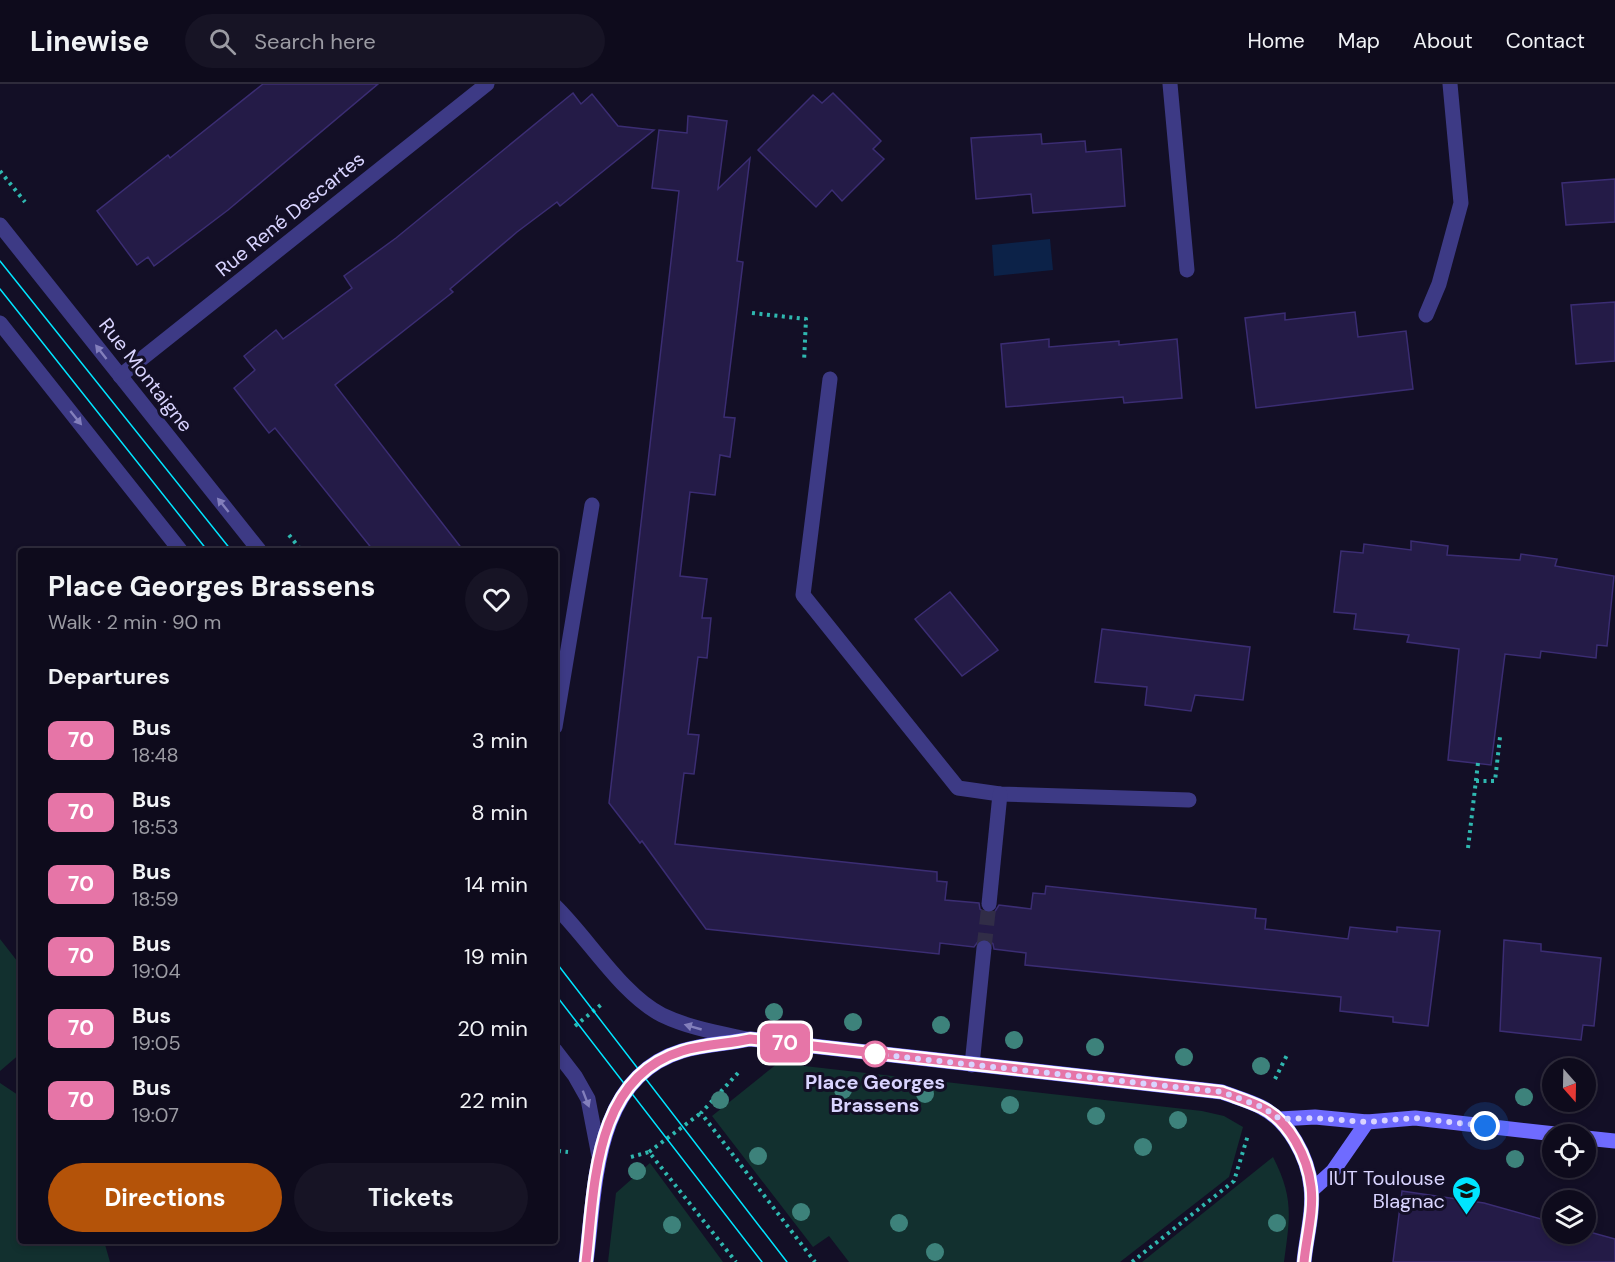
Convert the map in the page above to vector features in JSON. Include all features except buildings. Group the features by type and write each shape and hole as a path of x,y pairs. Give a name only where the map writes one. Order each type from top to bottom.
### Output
{"street":[{"name":"Rue René Descartes","path":"120,376 487,84"},
{"path":"1170,84 1186,270"},
{"path":"1426,315 1439,284 1461,203 1450,84"},
{"name":"Rue Montaigne","path":"0,225 257,548"},
{"path":"0,323 178,548"},
{"path":"830,379 803,595 958,788 1000,794 1189,800"},
{"path":"558,709 592,505"},
{"path":"989,904 1000,794"},
{"path":"558,909 625,985 660,1014 683,1024 750,1039 1222,1092 1262,1107 1280,1119 1304,1160 1312,1190 1304,1262"},
{"path":"972,1065 984,948"},
{"path":"586,1262 599,1156 615,1105 627,1087 643,1072 682,1051 750,1039"},
{"path":"558,1054 575,1076 588,1099 599,1156"},
{"path":"1280,1119 1315,1118 1367,1122 1415,1118 1542,1133"},
{"path":"1312,1190 1334,1171 1367,1122"},
{"path":"1596,1138 1615,1141"}],"path":[{"path":"752,314 806,319 803,375 830,379"},
{"path":"1476,781 1495,781 1500,737"},
{"path":"1468,848 1478,763"},
{"path":"558,1151 626,1158 650,1152 701,1113 747,1063 750,1039"},
{"path":"1132,1262 1234,1181 1247,1138 1262,1107"},
{"path":"701,1113 815,1262"},
{"path":"650,1152 736,1262"}],"green space":[{"path":"0,939 18,962 18,1056 0,1071"},
{"path":"778,1063 1202,1111 1224,1116 1243,1127 1229,1177 1120,1262 849,1262 829,1236 813,1247 712,1116"},
{"path":"0,1083 18,1095 18,1244 105,1244 110,1262 0,1262"},
{"path":"1273,1157 1280,1171 1289,1208 1284,1262 1142,1262"},
{"path":"650,1163 723,1262 608,1262 616,1193"}],"water":[{"path":"1050,239 1053,270 994,276 992,245"}],"tunnel":[{"path":"984,948 989,904"}],"tram line":[{"path":"0,261 229,548"},
{"path":"0,289 205,548"},
{"path":"558,965 787,1262"},
{"path":"558,998 762,1262"}],"bus line":[{"name":"70","path":"586,1262 599,1156 615,1105 627,1087 660,1060 682,1051 750,1039 1222,1092 1262,1107 1280,1119 1293,1137 1304,1160 1311,1184 1304,1262"}],"place":[{"name":"Place Georges Brassens","path":"875,1054"},
{"name":"IUT Toulouse Blagnac","path":"1466,1216"}],"route":[{"path":"875,1054 1222,1092 1262,1107 1280,1119 1315,1118 1367,1122 1415,1118 1485,1126"}]}
